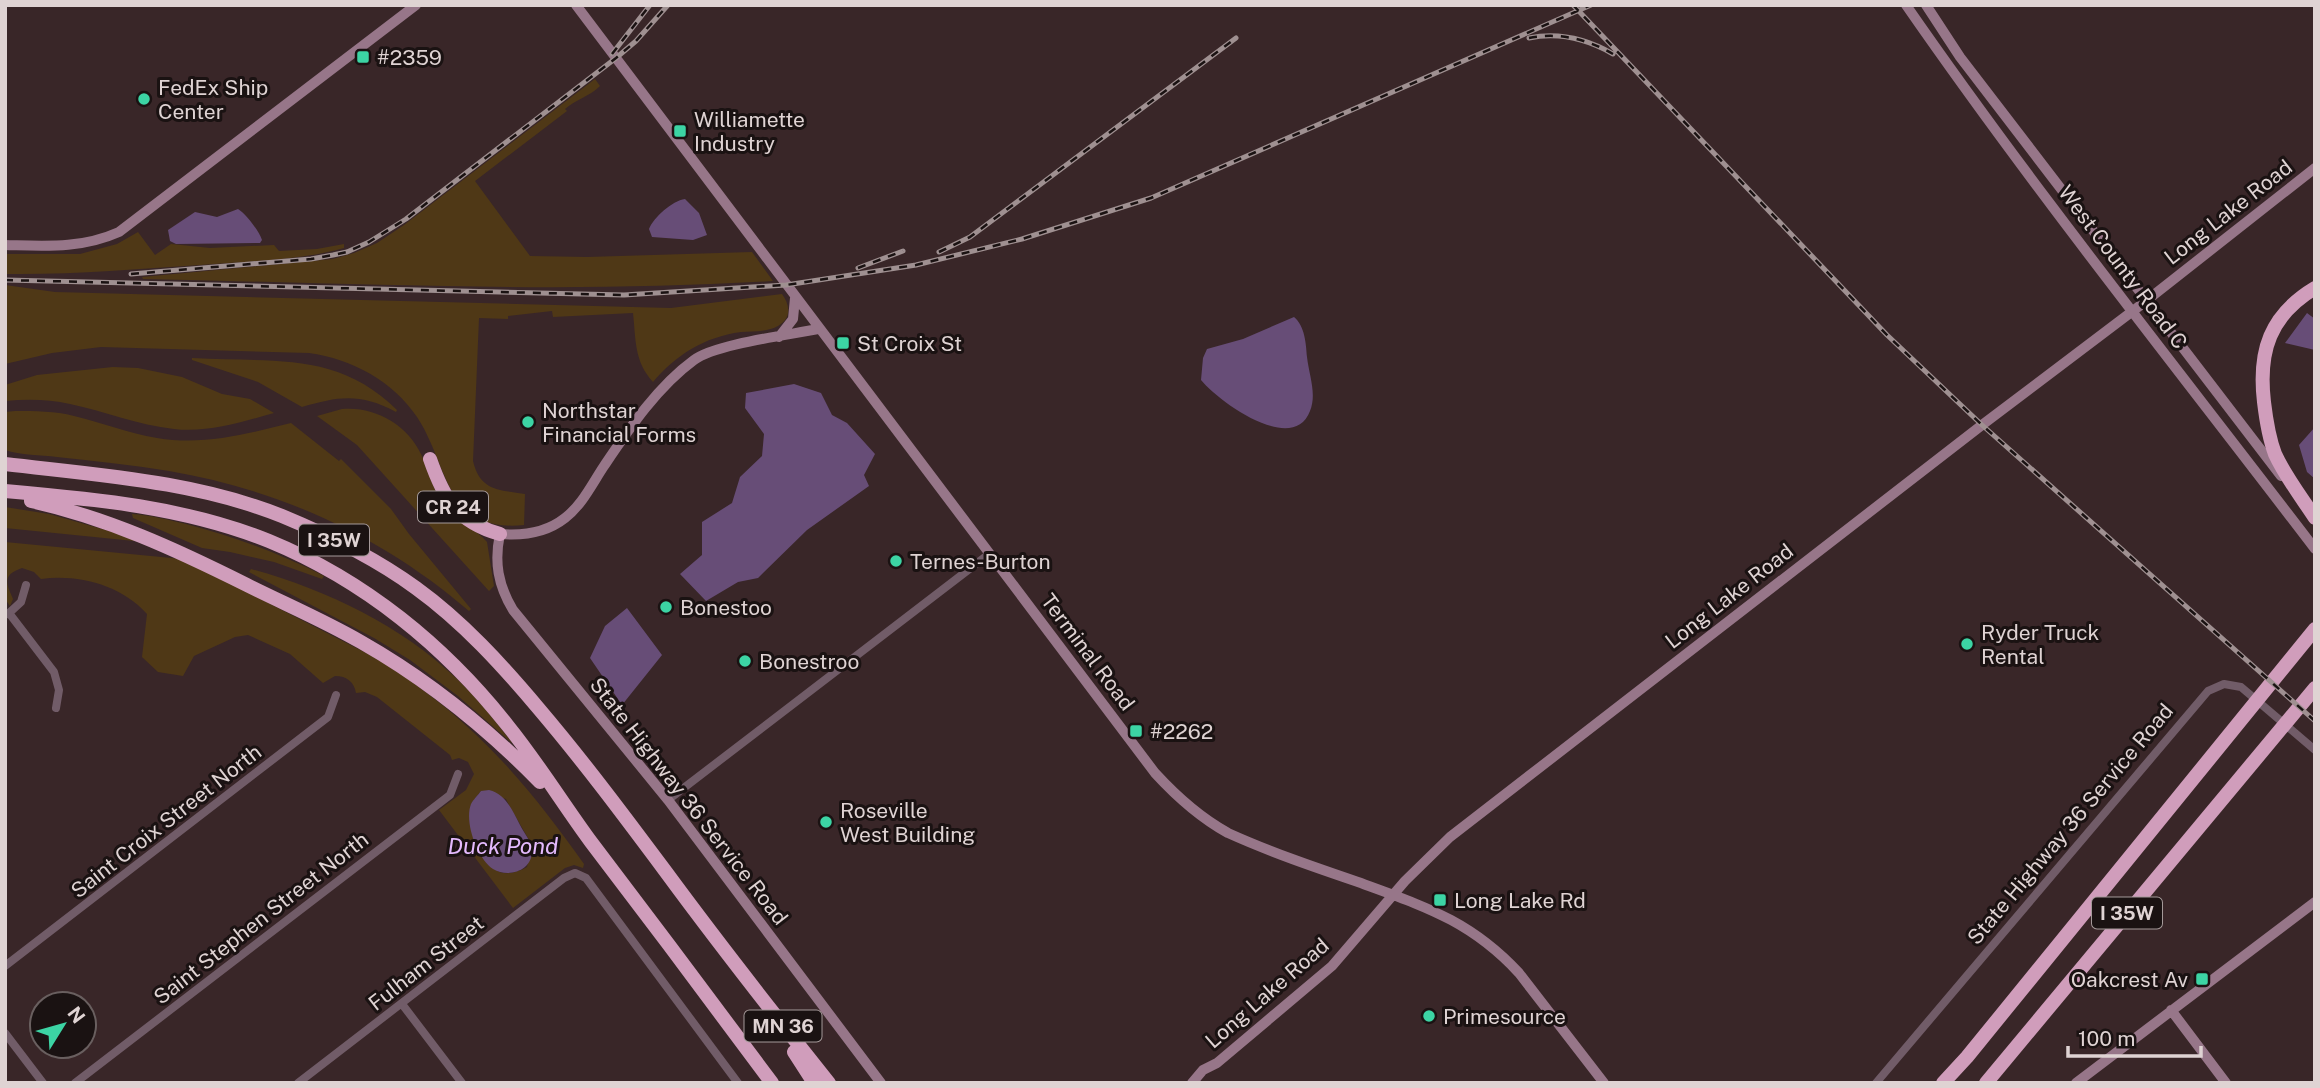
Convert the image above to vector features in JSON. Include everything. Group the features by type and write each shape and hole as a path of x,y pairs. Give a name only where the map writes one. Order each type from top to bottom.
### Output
{"highway":[{"path":"2315,288 2302,296 2279,320 2265,348 2262,371 2265,411 2276,455 2315,519"},
{"name":"CR 24","path":"430,459 439,486 454,509 475,525 499,534"},
{"name":"I 35W","path":"5,464 166,485 243,502 319,533 385,567 416,588 502,664 586,764 738,969 814,1083"},
{"path":"5,493 119,526 152,539 358,640 424,681 476,722 515,757 589,838"},
{"name":"I 35W","path":"5,493 73,497 164,510 268,541 364,591 419,632 471,683 509,726 772,1083"},
{"name":"I 35W","path":"1943,1083 2315,629"},
{"name":"I 35W","path":"1986,1083 2313,690"},
{"name":"MN 36","path":"738,969 829,1083"}],"street":[{"path":"5,245 81,245 118,232 416,5"},
{"name":"Terminal Road","path":"576,5 1155,773 1190,808 1209,822 1240,838 1445,915 1466,927 1503,956 1604,1083"},
{"name":"West County Road C","path":"1906,5 1932,44 2132,311 2315,549"},
{"name":"West County Road C","path":"1926,5 2146,301 2315,519"},
{"path":"1932,44 1945,34"},
{"name":"Long Lake Road","path":"1192,1083 1203,1070 1217,1063 1332,966 1392,895 1450,837 2146,301 2315,167"},
{"path":"779,337 793,319 795,298"},
{"name":"CR 24","path":"499,534 520,535 540,531 553,526 574,510 625,435 673,377 697,358 737,345 818,329"},
{"name":"State Highway 36 Service Road","path":"499,534 497,573 507,599 668,800 881,1083"},
{"path":"668,800 989,554"},
{"path":"26,585 21,602 7,615 54,672 59,690 56,708"},
{"name":"State Highway 36 Service Road","path":"1876,1083 2208,691 2224,684 2241,687 2315,750"},
{"name":"Saint Croix Street North","path":"5,966 328,717 337,695"},
{"name":"Saint Stephen Street North","path":"75,1083 450,795 458,774"},
{"name":"Fulham Street","path":"298,1083 564,878 575,873 586,878 738,1083"},
{"path":"2076,1083 2315,902"},
{"path":"402,1004 462,1083"},
{"path":"2171,1010 2226,1083"},
{"path":"5,1032 43,1083"}],"shaded area":[{"path":"595,79 600,86 565,109 567,111 475,181 530,256 752,252 773,281 537,287 142,277 333,259 377,243"},
{"path":"138,232 155,255 171,244 210,248 274,245 279,251 344,244 344,248 309,256 254,261 78,273 5,274 5,254 80,254 117,244"},
{"path":"5,285 55,292 671,308 782,294 787,303 788,315 783,323 774,328 728,334 703,343 681,356 653,382 639,358 633,313 553,317 552,311 508,316 508,319 479,318 473,461 476,471 486,484 499,490 525,494 524,525 498,525 478,518 463,507 452,492 417,417 396,393 356,366 309,353 101,347 52,353 5,364"},
{"path":"192,358 276,361 327,368 351,377 397,410 396,412 372,402 350,398 327,400 302,407 258,382"},
{"path":"113,367 138,368 182,377 222,394 250,399 274,413 224,426 186,430 147,424 62,402 5,401 5,385 37,375"},
{"path":"342,409 366,411 388,419 415,443 445,508 487,542 494,586 489,591 357,445 317,416"},
{"path":"5,412 67,414 157,438 191,441 225,438 291,423 339,461 341,459 391,509 471,609 469,611 402,561 366,539 329,520 251,490 169,471 5,450"},
{"path":"5,507 49,514 134,538 134,541 5,528"},
{"path":"132,514 166,519 222,534 324,576 322,579 274,562 202,548 133,518"},
{"path":"5,542 182,559 372,656 436,700 464,723 514,774 561,832 584,864 583,868 574,865 565,868 513,908 439,810 466,790 474,774 468,762 459,758 452,760 450,755 377,697 365,692 356,693 352,683 346,678 335,676 323,683 290,654 248,635 235,637 194,656 183,676 158,672 142,657 147,614 137,604 112,589 70,578 41,579 34,572 22,568 11,574 7,580 13,599 10,606 5,599","holes":["481,791 506,799 532,845 527,867 505,873 496,871 484,857 470,810"]},
{"path":"251,569 335,599 387,626 411,642 465,687 513,744 458,696 410,660 249,572"}],"water":[{"path":"685,199 699,213 707,235 693,240 652,237 649,229 655,220 669,206"},
{"path":"238,209 255,228 262,240 260,243 176,244 170,241 168,230 195,212 217,217"},
{"path":"2307,313 2315,319 2315,350 2285,343"},
{"path":"1294,317 1301,325 1304,336 1313,391 1310,411 1301,423 1288,428 1273,427 1256,420 1238,411 1201,380 1203,358 1207,349 1243,339"},
{"path":"794,384 821,393 832,415 847,423 875,454 864,475 869,486 807,530 758,578 738,582 706,601 680,574 702,555 702,522 732,503 740,477 762,456 764,434 745,408 746,393"},
{"path":"2315,427 2315,479 2307,472 2299,445"},
{"path":"627,608 662,655 622,705 590,658 605,626"},
{"name":"Duck Pond","path":"489,790 508,803 532,849 529,862 513,873 499,872 487,864 473,839 469,820 471,804 481,791"}],"railway":[{"path":"612,54 650,5"},
{"path":"131,274 311,259 347,252 369,242 406,219 616,58 636,41 668,5"},
{"path":"1573,5 1887,335 1982,425 2315,721"},
{"path":"5,280 624,295 786,285 916,265 1022,239 1151,198 1591,5"},
{"path":"1529,38 1562,36 1593,44 1613,54"},
{"path":"939,252 970,237 1236,38"},
{"path":"858,268 903,251"}],"place":[{"name":"#2359","path":"363,57"},
{"name":"FedEx Ship Center","path":"144,99"},
{"name":"Williamette Industry","path":"680,131"},
{"name":"St Croix St","path":"843,343"},
{"name":"Northstar Financial Forms","path":"528,422"},
{"name":"Ternes-Burton","path":"896,561"},
{"name":"Bonestoo","path":"666,607"},
{"name":"Ryder Truck Rental","path":"1967,644"},
{"name":"Bonestroo","path":"745,661"},
{"name":"#2262","path":"1136,731"},
{"name":"Roseville West Building","path":"826,822"},
{"name":"Long Lake Rd","path":"1440,900"},
{"name":"Oakcrest Av","path":"2202,979"},
{"name":"Primesource","path":"1429,1016"}]}
